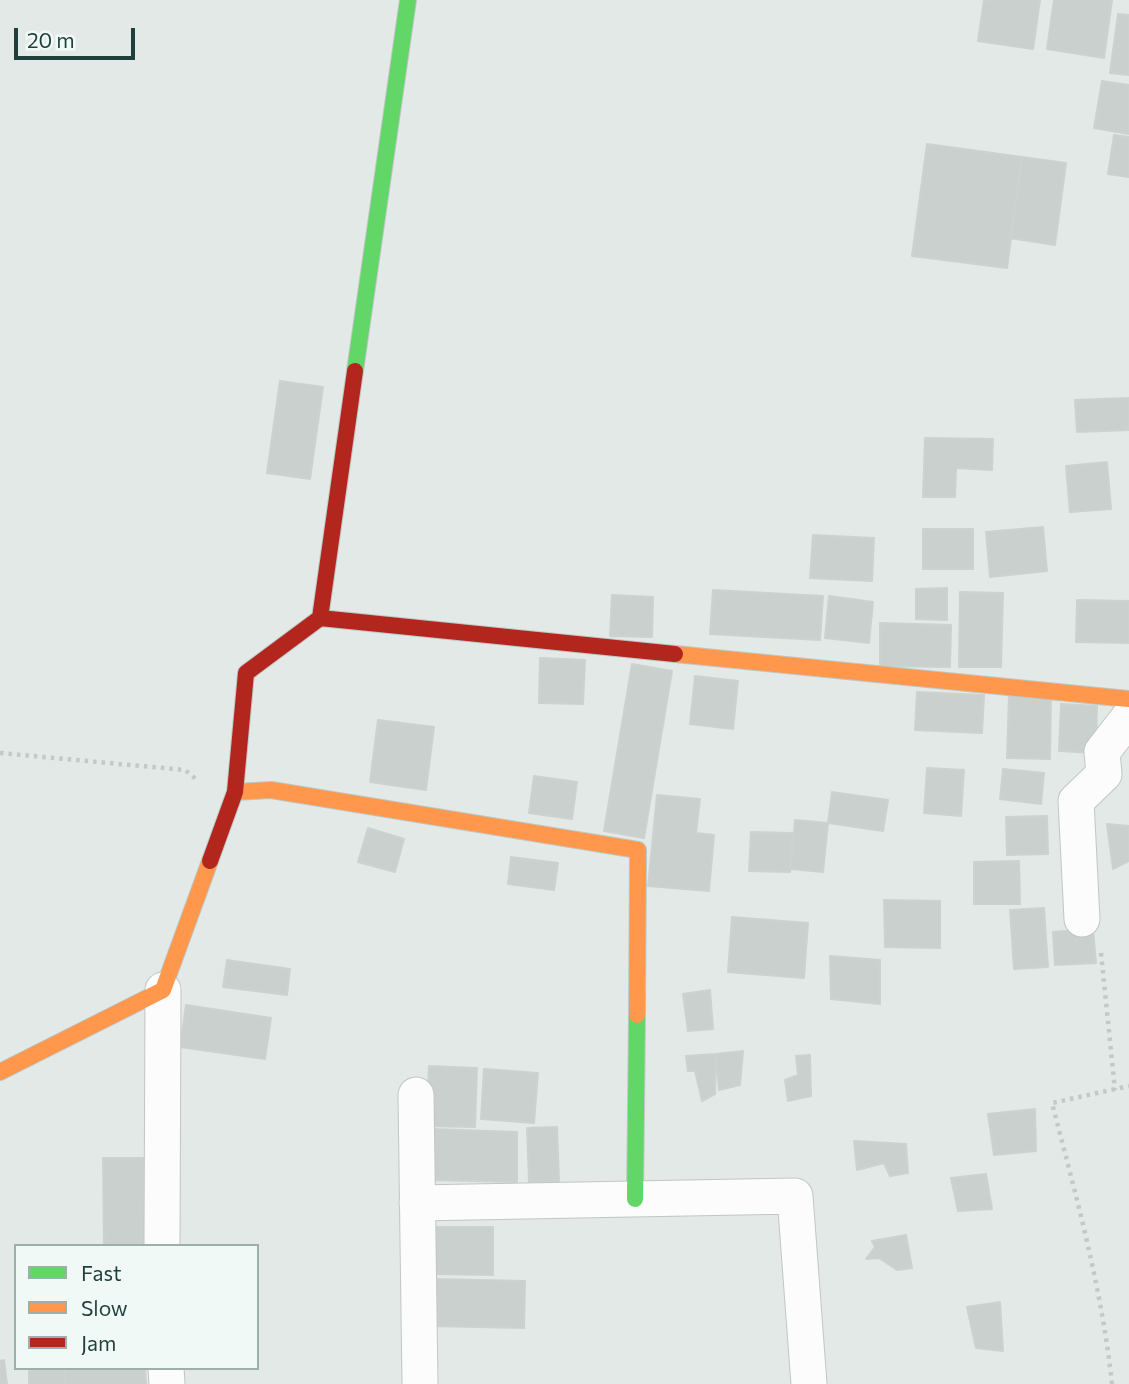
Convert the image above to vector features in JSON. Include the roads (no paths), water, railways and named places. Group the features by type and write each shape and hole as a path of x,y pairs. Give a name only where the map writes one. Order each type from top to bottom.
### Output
{"street":[{"path":"320,618 408,0"},
{"path":"162,1244 163,990 232,799 246,673 320,618 1129,699"},
{"path":"1082,919 1076,801 1104,774 1102,752 1129,717"},
{"path":"232,799 271,790 638,850 635,1199"},
{"path":"0,1072 163,990"},
{"path":"416,1095 420,1384"},
{"path":"417,1203 796,1196 809,1384"}]}
